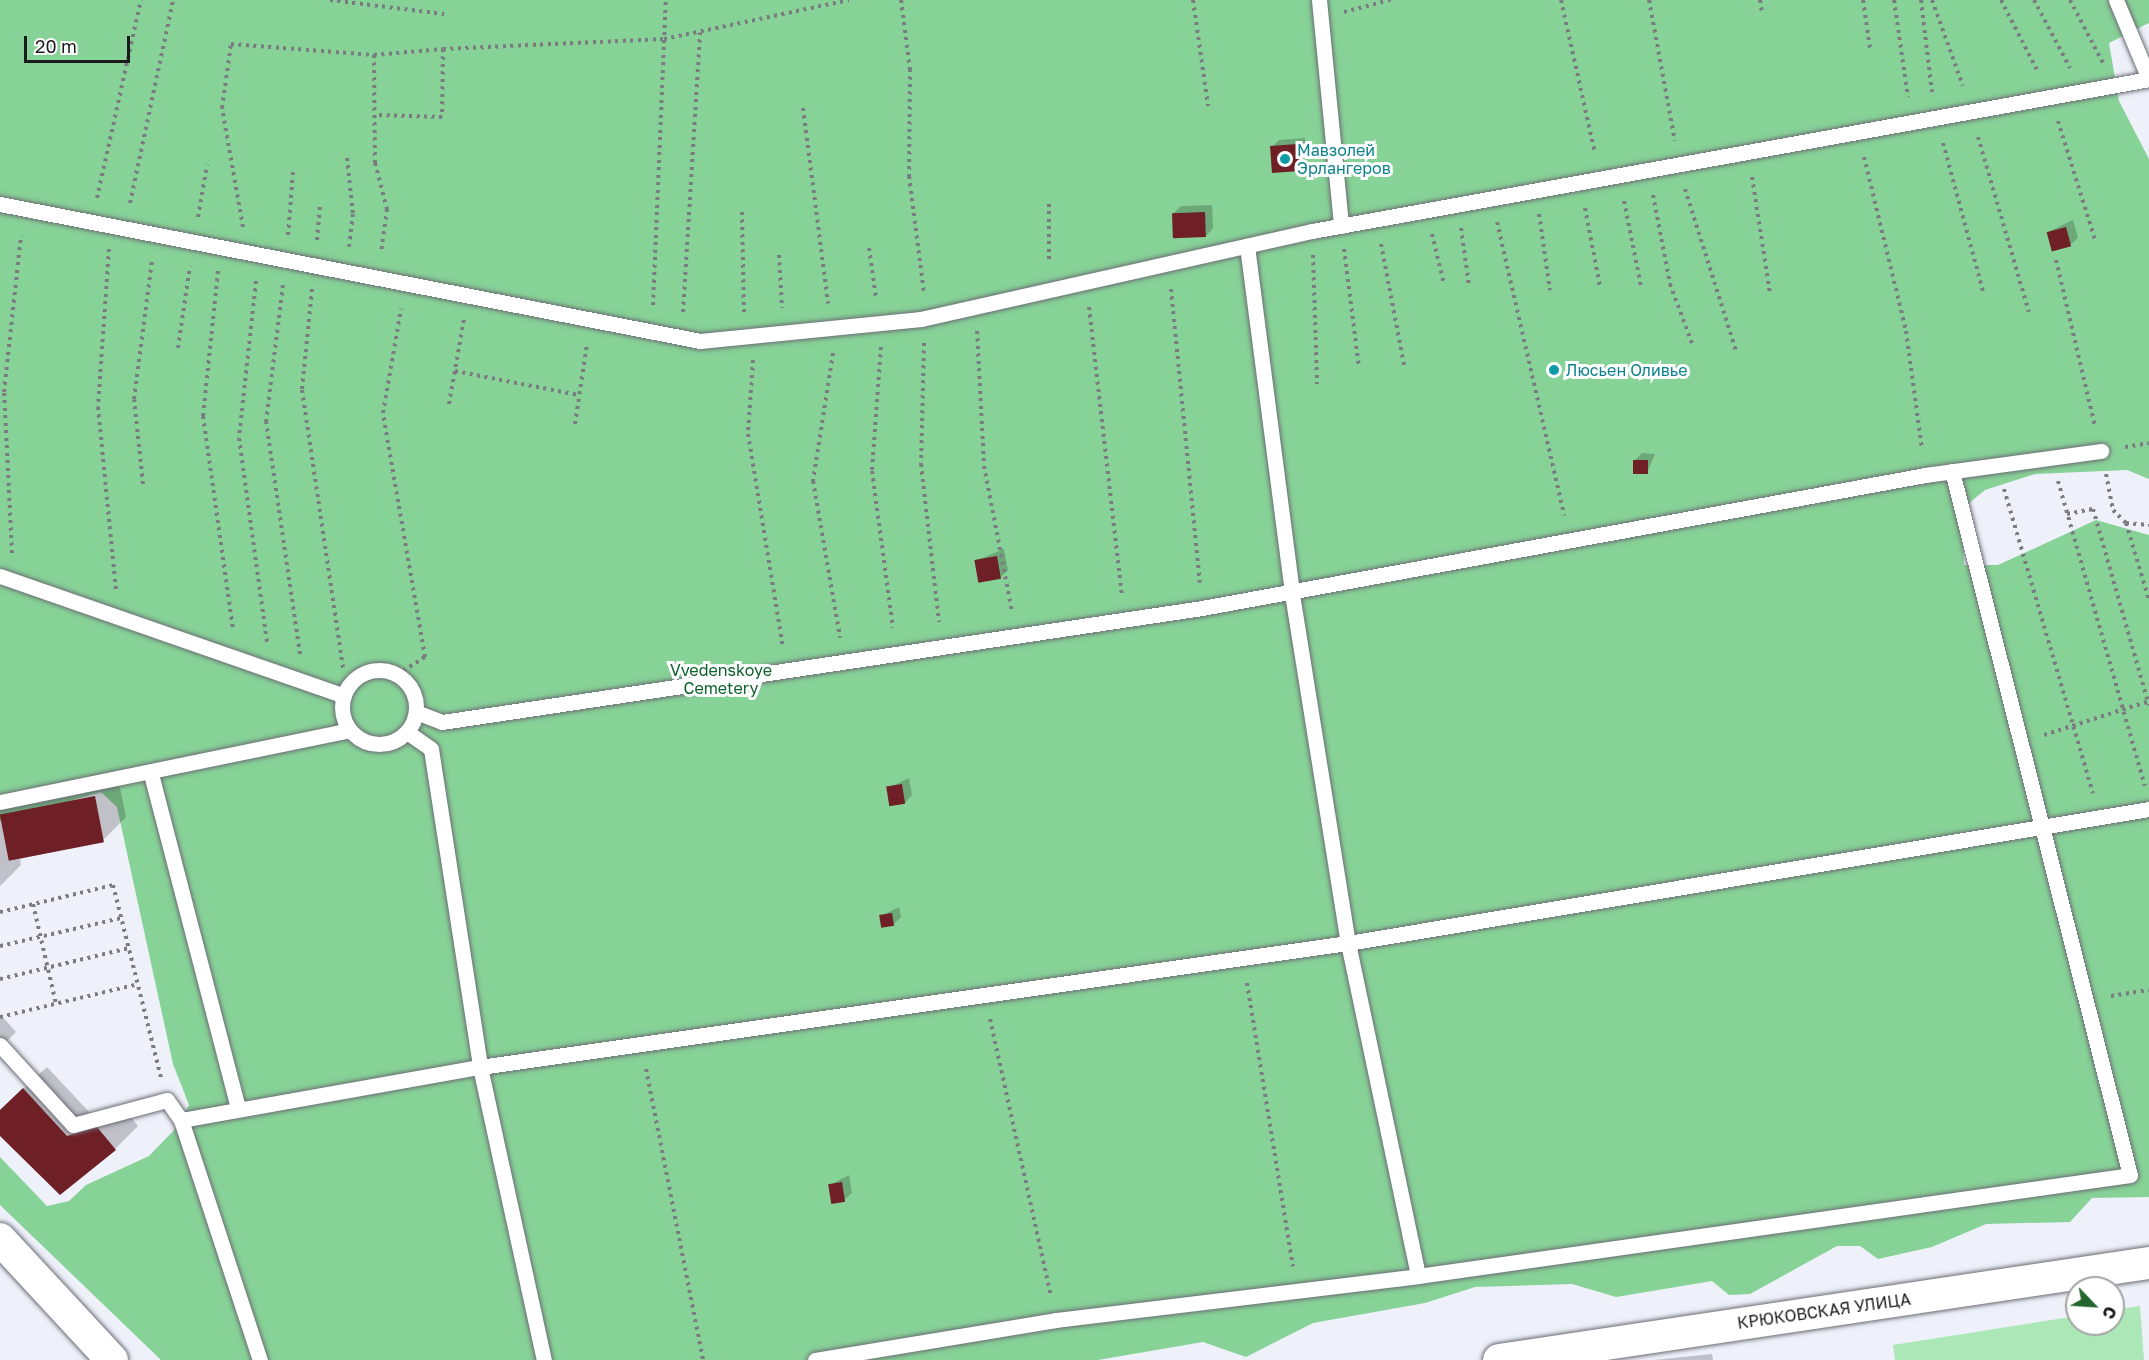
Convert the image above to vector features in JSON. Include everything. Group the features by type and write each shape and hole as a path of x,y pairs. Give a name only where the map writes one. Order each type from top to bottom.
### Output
{"street":[{"path":"0,1239 112,1360"},
{"name":"КРЮКОВСКАЯ УЛИЦА","path":"1498,1360 2149,1263"}],"lane":[{"path":"1319,0 1341,226"},
{"path":"0,204 23,213 253,252 700,341 783,333 924,318 1168,261 1312,231 1857,128 2149,79 2116,0"},
{"path":"1248,246 1292,594 1348,943 1418,1276"},
{"path":"416,712 442,723 1125,620 1292,594 1925,475 2101,451"},
{"path":"815,1360 1056,1320 1297,1287 1418,1276 2130,1175 2040,832 1952,471"},
{"path":"7,578 238,661 345,693"},
{"path":"369,672 397,675 412,691 416,712 407,732 396,741 375,744 350,730 342,711 345,693 369,672"},
{"path":"0,802 151,774 350,730"},
{"path":"407,732 431,749 480,1066 544,1360"},
{"path":"151,774 237,1108"},
{"path":"181,1120 237,1108 480,1066 986,998 1348,943 2040,832 2149,810"},
{"path":"0,1045 73,1125 167,1100 181,1120 260,1360"}],"path":[{"path":"91,225 141,0"},
{"path":"119,619 98,407 117,229 173,0"},
{"path":"330,0 444,14"},
{"path":"652,331 666,0"},
{"path":"271,672 239,438 253,252 222,108 231,45 374,55 443,49 664,39 849,0"},
{"path":"901,0 910,69 909,176 924,318 926,371 921,464 942,647"},
{"path":"1193,0 1208,106"},
{"path":"1320,19 1390,0"},
{"path":"1561,0 1600,177"},
{"path":"1649,0 1679,162 1700,249 1736,351"},
{"path":"1760,0 1762,12"},
{"path":"1863,0 1870,48"},
{"path":"1894,0 1912,119"},
{"path":"1921,0 1935,115 1984,296"},
{"path":"1932,0 1970,109 2029,312"},
{"path":"2034,0 2082,90"},
{"path":"2070,0 2114,84"},
{"path":"680,337 700,33"},
{"path":"377,115 442,117 443,49"},
{"path":"374,55 377,115 375,164 387,209 378,276"},
{"path":"803,108 832,327 834,367 813,481 844,662"},
{"path":"1857,128 1906,331 1925,475"},
{"path":"1747,149 1770,293"},
{"path":"346,158 353,214 346,270"},
{"path":"178,348 207,165"},
{"path":"1648,168 1670,284 1693,346"},
{"path":"292,172 286,259 266,421 304,682"},
{"path":"1619,174 1641,286"},
{"path":"1580,181 1600,287"},
{"path":"1535,189 1550,290"},
{"path":"1493,197 1509,294 1569,543"},
{"path":"1049,204 1049,289"},
{"path":"1457,204 1469,286"},
{"path":"320,205 302,390 345,693"},
{"path":"1426,210 1444,284"},
{"path":"742,212 748,336 748,434 787,671"},
{"path":"7,578 4,392 23,213"},
{"path":"1377,219 1404,365"},
{"path":"1341,226 1359,368"},
{"path":"1312,231 1317,384"},
{"path":"142,484 134,399 154,235"},
{"path":"222,247 203,416 238,661"},
{"path":"869,248 879,323 882,379 872,471 896,654"},
{"path":"779,255 783,333"},
{"path":"2056,260 2113,510 2126,523 2149,600"},
{"path":"1168,261 1202,608"},
{"path":"1086,280 1125,620"},
{"path":"397,675 425,657 382,413 406,282"},
{"path":"449,404 468,294"},
{"path":"976,306 984,465 1016,636"},
{"path":"575,424 590,319"},
{"path":"455,371 579,395"},
{"path":"2051,458 2146,789"},
{"path":"1997,465 2070,726 2102,819"},
{"path":"2067,514 2094,509 2149,705"},
{"path":"2126,523 2149,525"},
{"path":"0,912 113,885 167,1100"},
{"path":"33,904 56,1004"},
{"path":"0,946 121,918"},
{"path":"0,979 129,948"},
{"path":"1243,959 1297,1287"},
{"path":"0,1017 138,984"},
{"path":"2084,1001 2149,990"},
{"path":"986,998 1056,1320"},
{"path":"642,1045 703,1360"}],"green space":[{"name":"Vvedenskoye Cemetery","path":"0,0 2149,0 2149,23 2109,43 2119,101 2149,159 2149,479 2127,470 2035,474 1985,490 1968,504 1962,524 1964,565 1998,565 2096,520 2149,535 2149,1197 2092,1198 2070,1222 1986,1224 1932,1247 1878,1259 1860,1246 1837,1246 1750,1294 1729,1295 1712,1281 1616,1297 1572,1284 1475,1287 1425,1303 1313,1323 1246,1357 1203,1342 1098,1360 161,1360 0,1205 0,1157 47,1206 69,1201 86,1185 149,1156 178,1126 189,1105 173,1064 117,807 101,792 0,821"},
{"path":"2140,1306 2144,1360 1895,1360 1893,1345 2065,1318 2065,1336 2125,1336 2125,1308"}],"building":[{"name":"Мавзолей Эрлангеров","path":"1298,144 1300,171 1272,173 1270,146"},
{"path":"1205,212 1206,237 1173,238 1172,213"},
{"path":"2066,227 2071,246 2052,251 2047,232"},
{"path":"1633,460 1648,460 1648,474 1633,474"},
{"path":"997,556 1001,579 978,583 974,560"},
{"path":"902,784 905,804 889,806 886,787"},
{"path":"95,796 104,842 9,861 0,814"},
{"path":"892,913 894,926 881,928 879,915"},
{"path":"23,1088 67,1136 97,1127 116,1150 60,1195 0,1136 0,1110"},
{"path":"842,1182 845,1202 831,1204 828,1184"}],"place":[{"name":"Мавзолей Эрлангеров","path":"1285,159"},
{"name":"Люсьен Оливье","path":"1554,370"}]}
